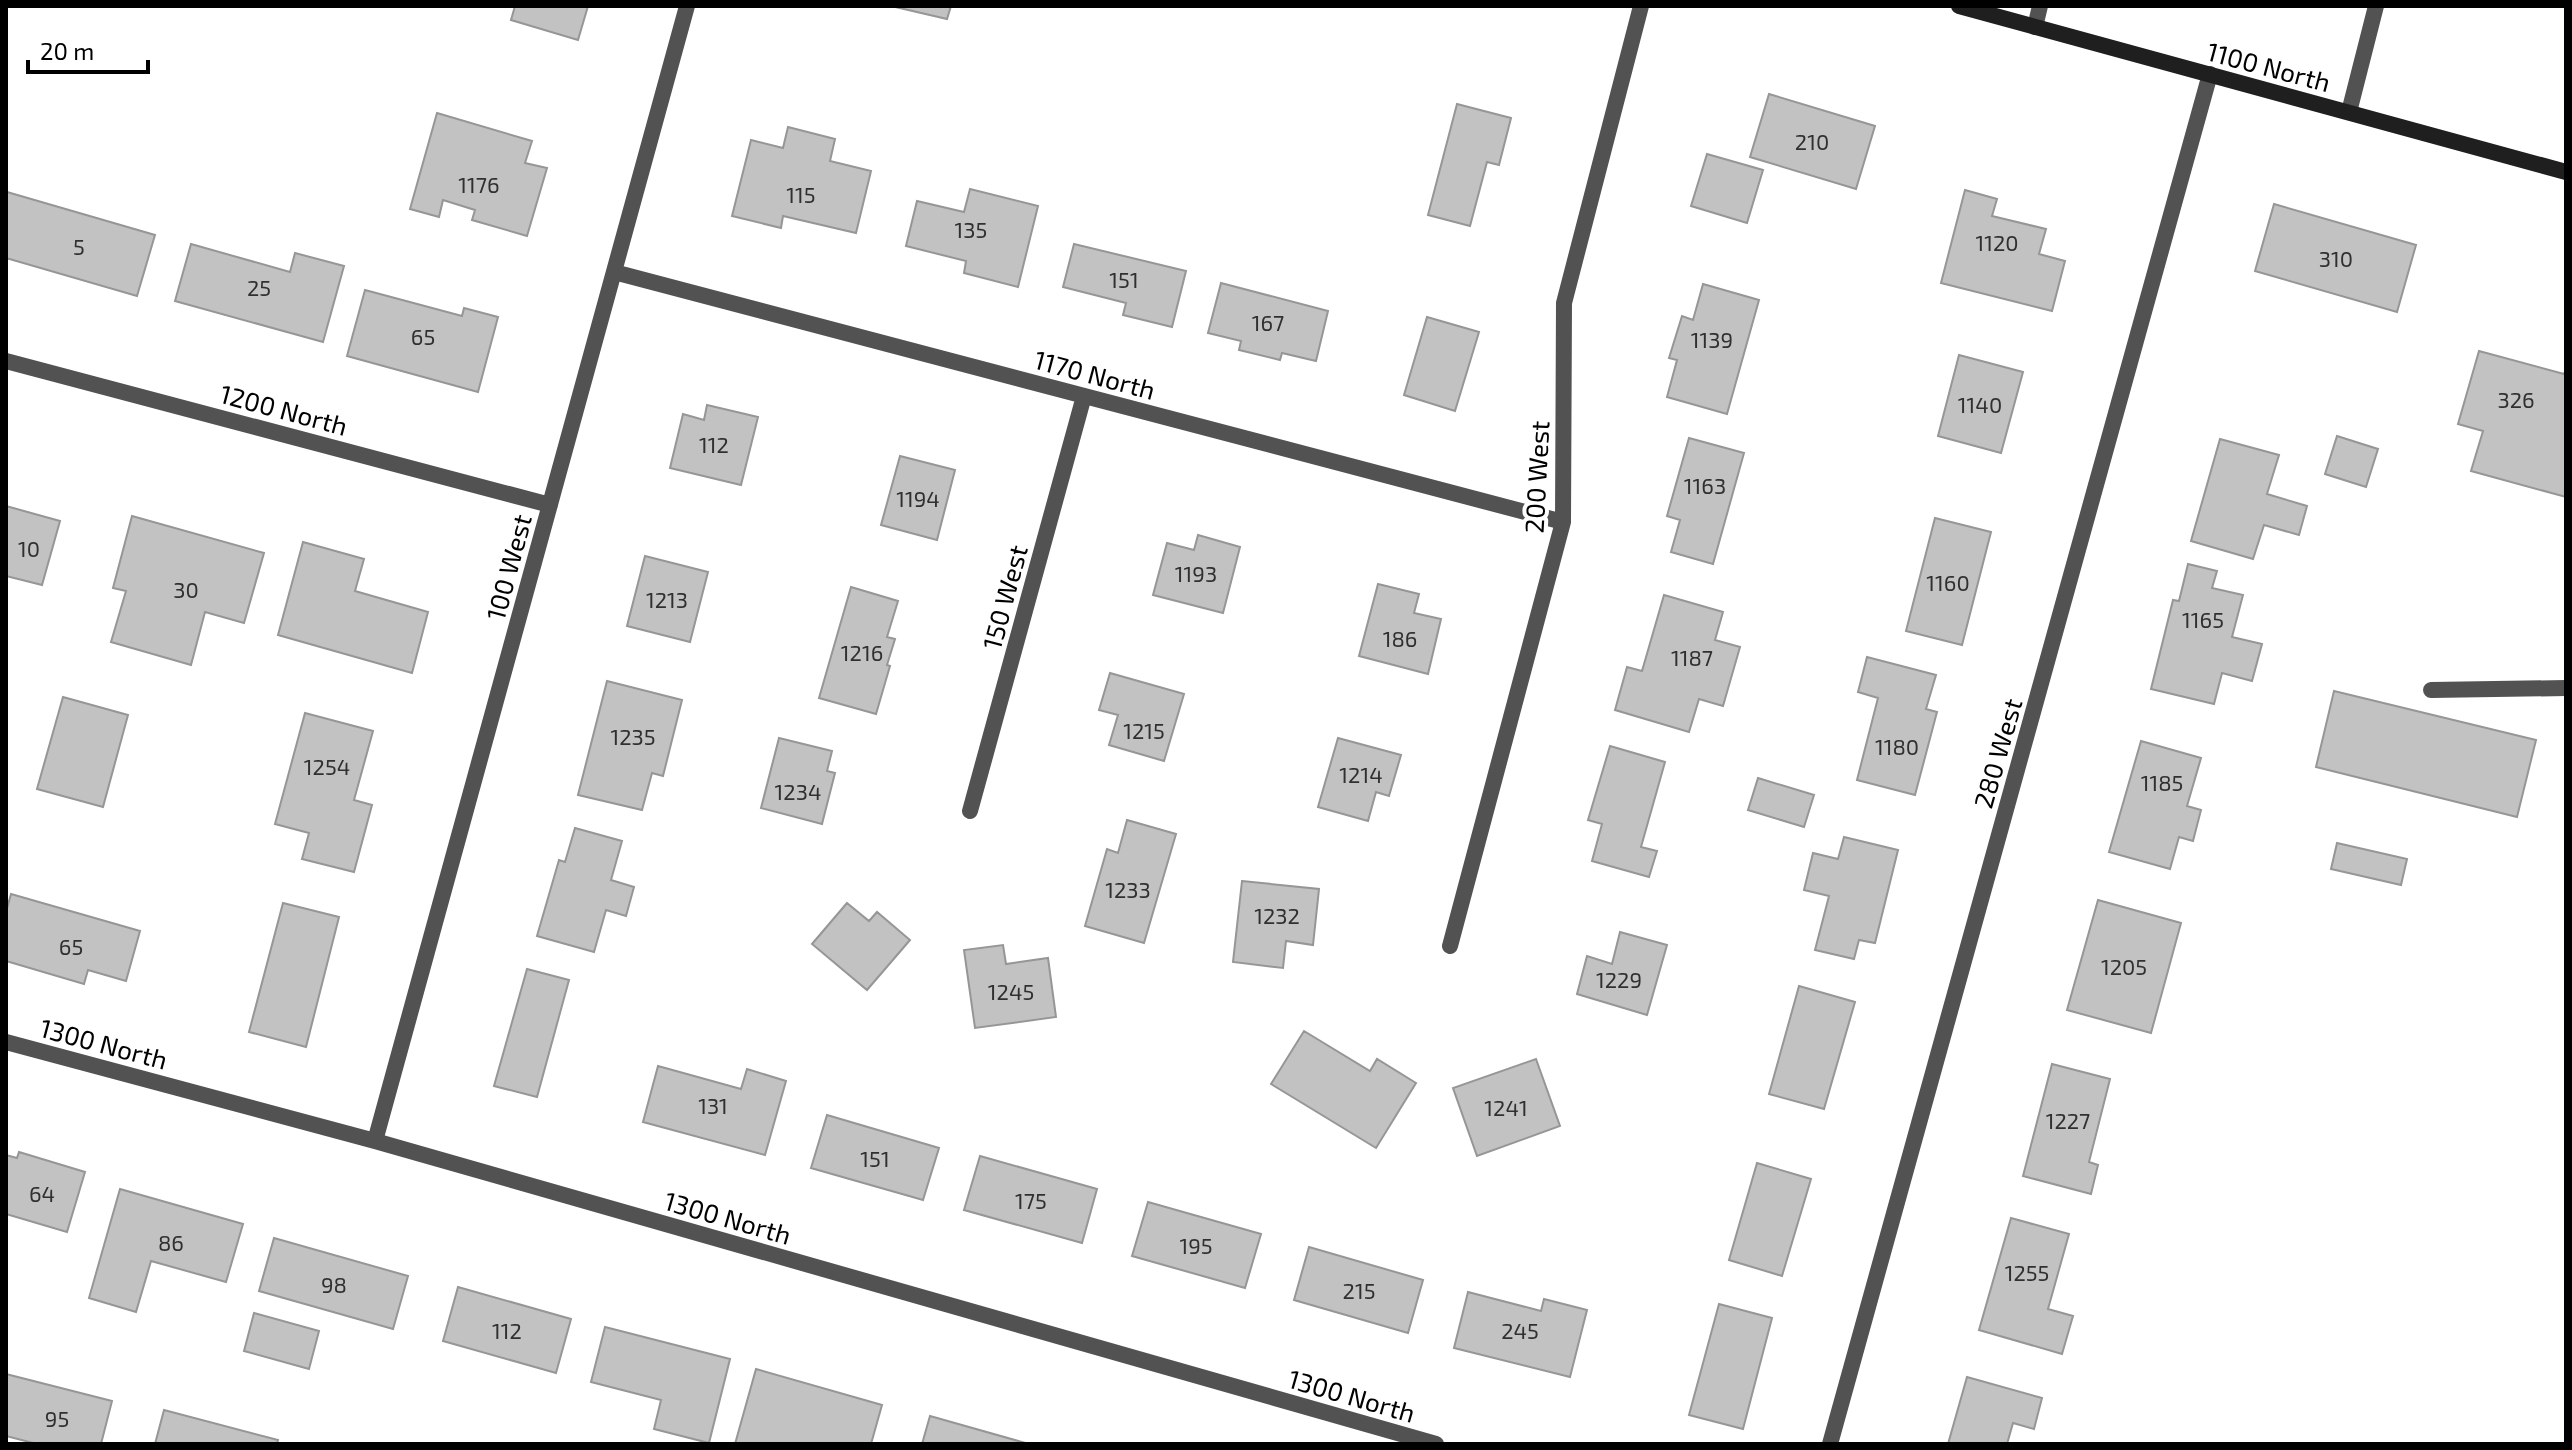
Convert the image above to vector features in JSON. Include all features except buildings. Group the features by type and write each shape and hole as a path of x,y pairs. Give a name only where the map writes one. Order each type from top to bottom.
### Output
{"main road":[{"name":"1100 North","path":"1959,6 2566,172"}],"street":[{"name":"100 West","path":"375,1141 687,6"},
{"name":"200 West","path":"1450,946 1563,522 1564,303 1641,6"},
{"path":"2035,27 2040,6"},
{"path":"2349,112 2376,6"},
{"name":"280 West","path":"1830,1444 2210,74"},
{"name":"1170 North","path":"614,272 1563,522"},
{"name":"1200 North","path":"6,361 550,505"},
{"name":"150 West","path":"970,811 1084,396"},
{"path":"2431,690 2566,688"},
{"name":"1300 North","path":"6,1042 375,1141 1436,1444"}]}
